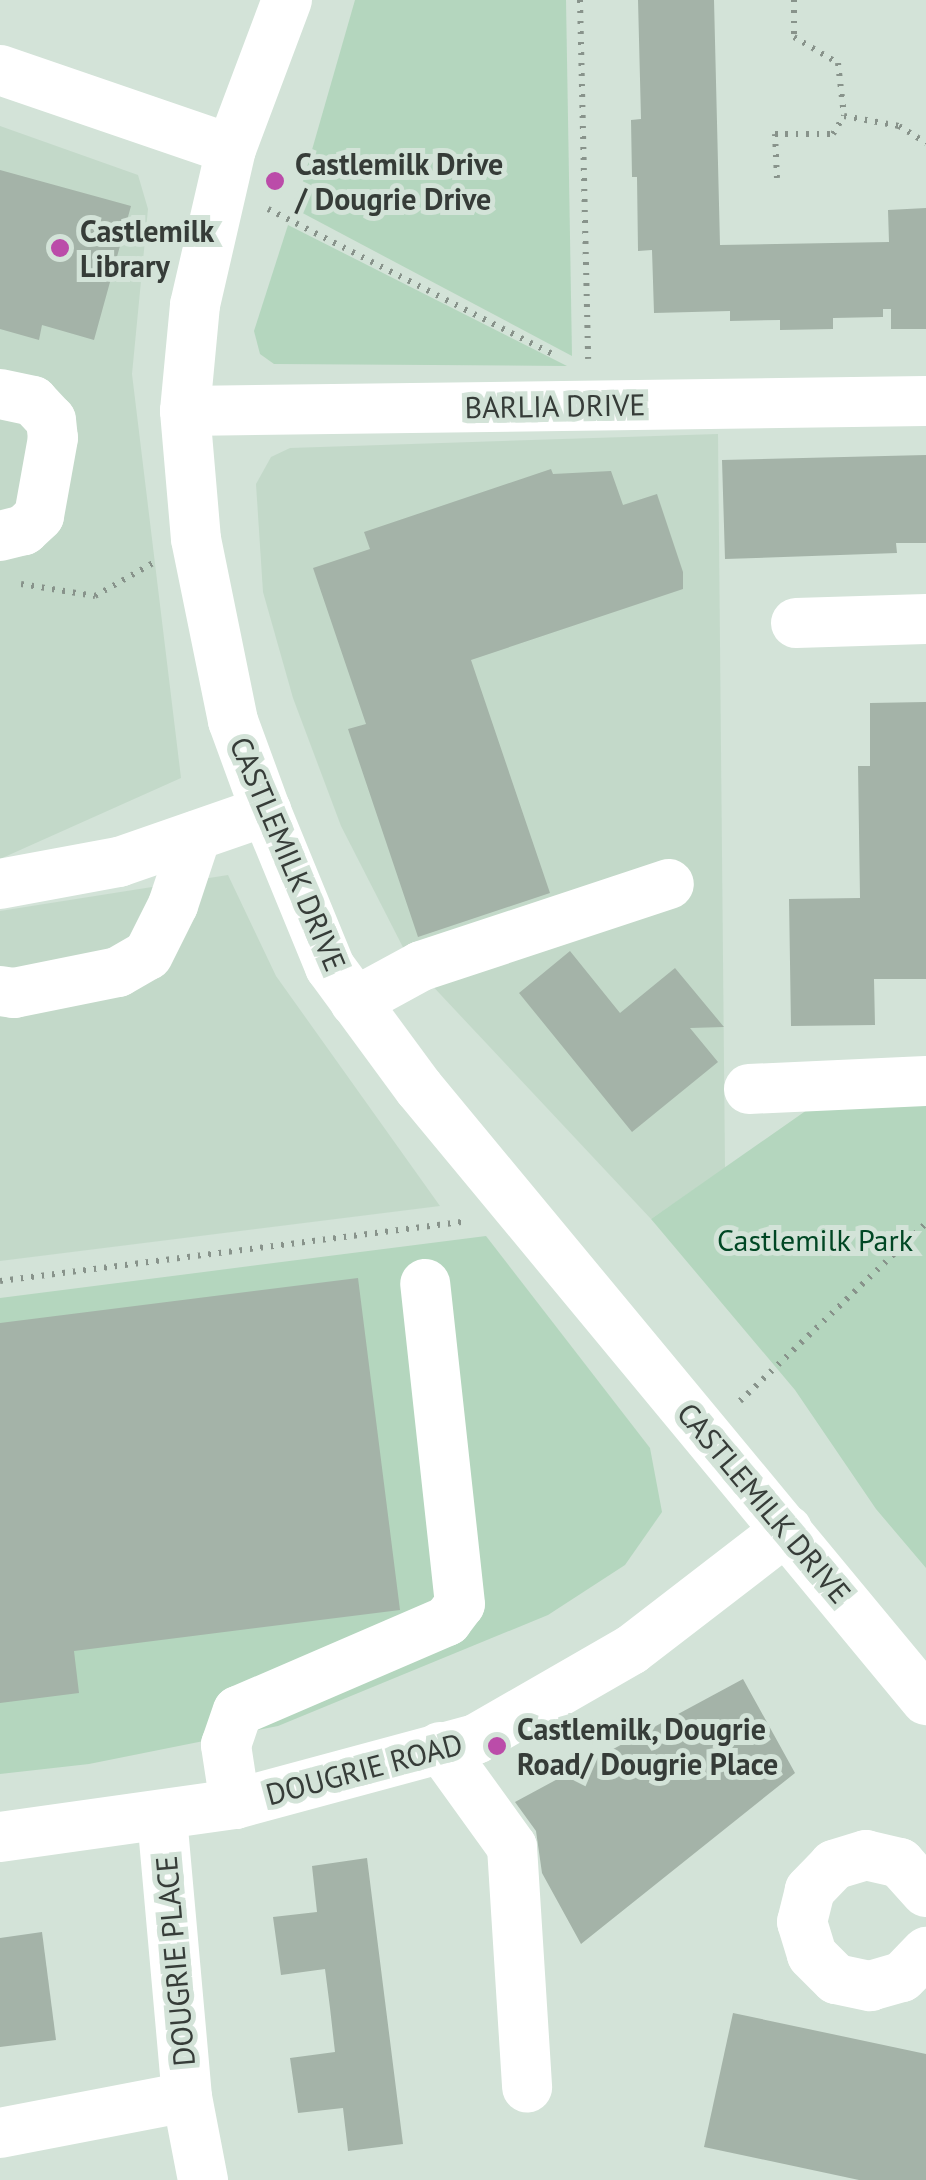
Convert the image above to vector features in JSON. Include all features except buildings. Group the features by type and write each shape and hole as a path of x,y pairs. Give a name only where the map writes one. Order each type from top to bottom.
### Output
{"street":[{"name":"CASTLEMILK DRIVE","path":"287,0 226,168 195,305 184,411 196,539 232,721 330,967 418,1088 926,1700"},
{"path":"0,70 226,168"},
{"name":"BARLIA DRIVE","path":"184,411 588,388 926,401"},
{"path":"0,394 33,402 51,420 53,438 39,516 24,530 0,536"},
{"path":"796,623 926,619"},
{"path":"0,884 119,862 266,811"},
{"path":"0,991 14,992 118,972 148,956 173,904 196,836"},
{"path":"356,1002 420,966 669,884"},
{"path":"749,1089 926,1081"},
{"path":"235,1804 226,1744 238,1710 421,1634 447,1621 460,1604 425,1284"},
{"name":"DOUGRIE ROAD","path":"0,1837 235,1804 476,1739 631,1650 787,1530"},
{"path":"440,1747 512,1847 527,2088"},
{"name":"DOUGRIE PLACE","path":"0,2134 187,2097 162,1815"},
{"path":"926,1888 900,1863 866,1855 834,1864 810,1890 802,1922 812,1955 836,1979 870,1986 902,1977 926,1952"},
{"path":"187,2097 203,2180"}],"path":[{"path":"580,0 588,388"},
{"path":"778,178 776,134 833,134 844,116 838,63 794,36 794,0"},
{"path":"844,116 900,126 926,143"},
{"path":"226,168 588,388"},
{"path":"17,584 95,596 196,539"},
{"path":"0,1281 523,1214"},
{"path":"706,1433 926,1224"}],"shaded area":[{"path":"0,126 138,175 148,209 132,374 181,778 0,859"},
{"path":"718,434 725,1168 651,1219 411,963 341,826 293,698 263,592 256,484 271,457 290,448"},
{"path":"228,875 276,976 440,1206 0,1261 0,911"}],"green space":[{"path":"355,0 566,0 572,356 295,209"},
{"path":"288,225 567,366 274,364 260,354 254,331"},
{"name":"Castlemilk Park","path":"926,1097 926,1568 876,1509 795,1390 651,1219 807,1110"},
{"path":"486,1236 650,1448 662,1512 625,1565 548,1615 278,1726 89,1764 0,1774 0,1298"}],"place":[{"name":"Castlemilk Drive / Dougrie Drive","path":"275,181"},
{"name":"Castlemilk Library","path":"60,248"},
{"name":"Castlemilk, Dougrie Road/ Dougrie Place","path":"497,1746"}]}
